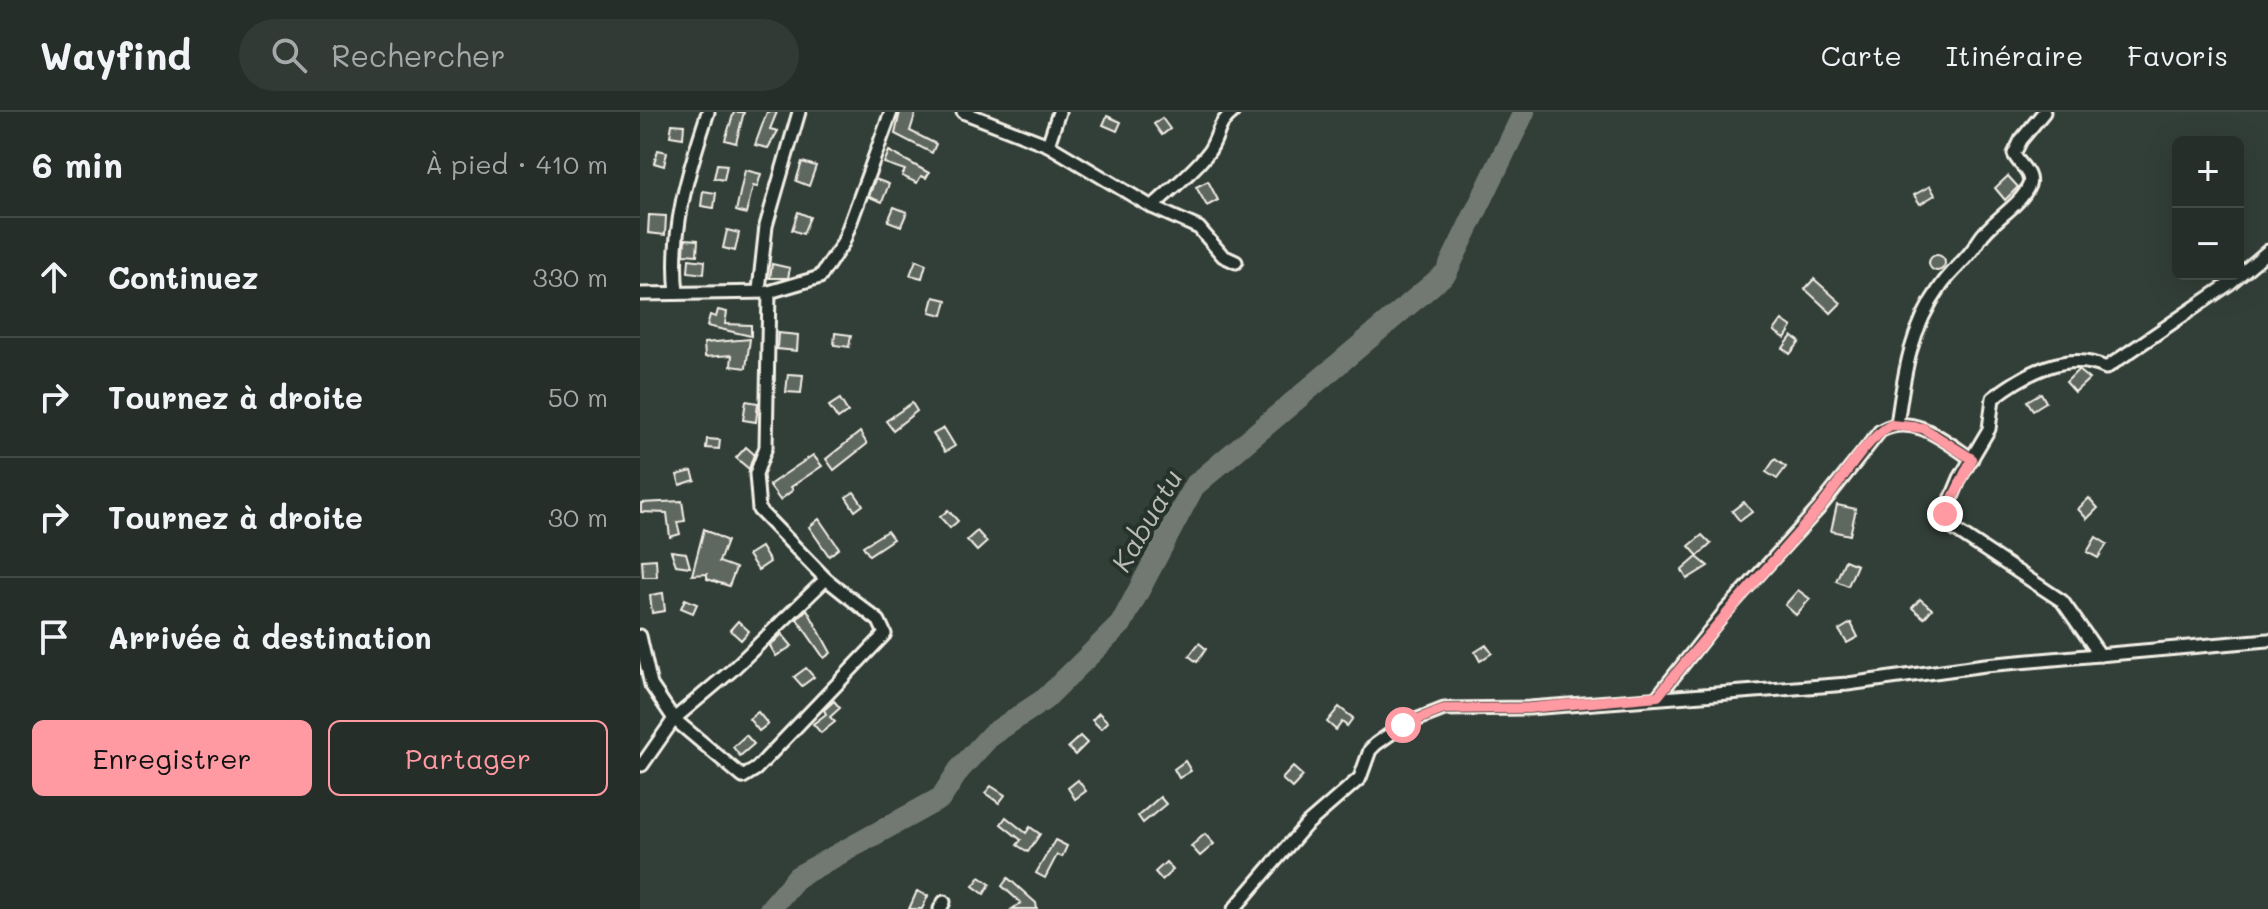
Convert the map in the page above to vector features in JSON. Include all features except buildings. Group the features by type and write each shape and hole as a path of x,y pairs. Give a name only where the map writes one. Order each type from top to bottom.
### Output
{"street":[{"path":"677,293 673,256 684,182 708,112"},
{"path":"640,636 651,685 674,719 740,775 750,775 885,634 879,621 826,579 759,510 756,474 766,447 766,226 799,112"},
{"path":"640,294 764,291 812,281 827,271 843,243 891,112"},
{"path":"963,112 987,116 1048,145 1152,207 1199,228 1223,256 1236,262"},
{"path":"1048,145 1059,112"},
{"path":"1152,207 1200,163 1214,145 1220,122 1233,112"},
{"path":"1897,425 1905,362 1925,311 1943,283 1971,256 1979,240 2028,188 2029,175 2014,154 2021,140 2044,112"},
{"path":"2100,655 2062,601 1952,528 1944,519 1960,478 1989,429 1993,398 2028,373 2086,359 2106,368 2229,284 2268,251"},
{"path":"1658,696 1723,614 1819,508 1880,431 1897,425 1923,428 1972,459"},
{"path":"642,765 674,719 731,671 826,579"},
{"path":"1234,909 1306,825 1360,778 1370,750 1403,725 1444,709 1529,708 1848,684 1985,665 2268,640"}],"waterway":[{"name":"Kabuatu","path":"770,909 797,877 941,798 959,770 991,735 1045,699 1121,624 1194,486 1446,273 1524,112"}],"route":[{"path":"1403,725 1444,709 1529,708 1658,696 1723,614 1855,465 1869,442 1891,425 1923,428 1972,459 1945,514"}]}
